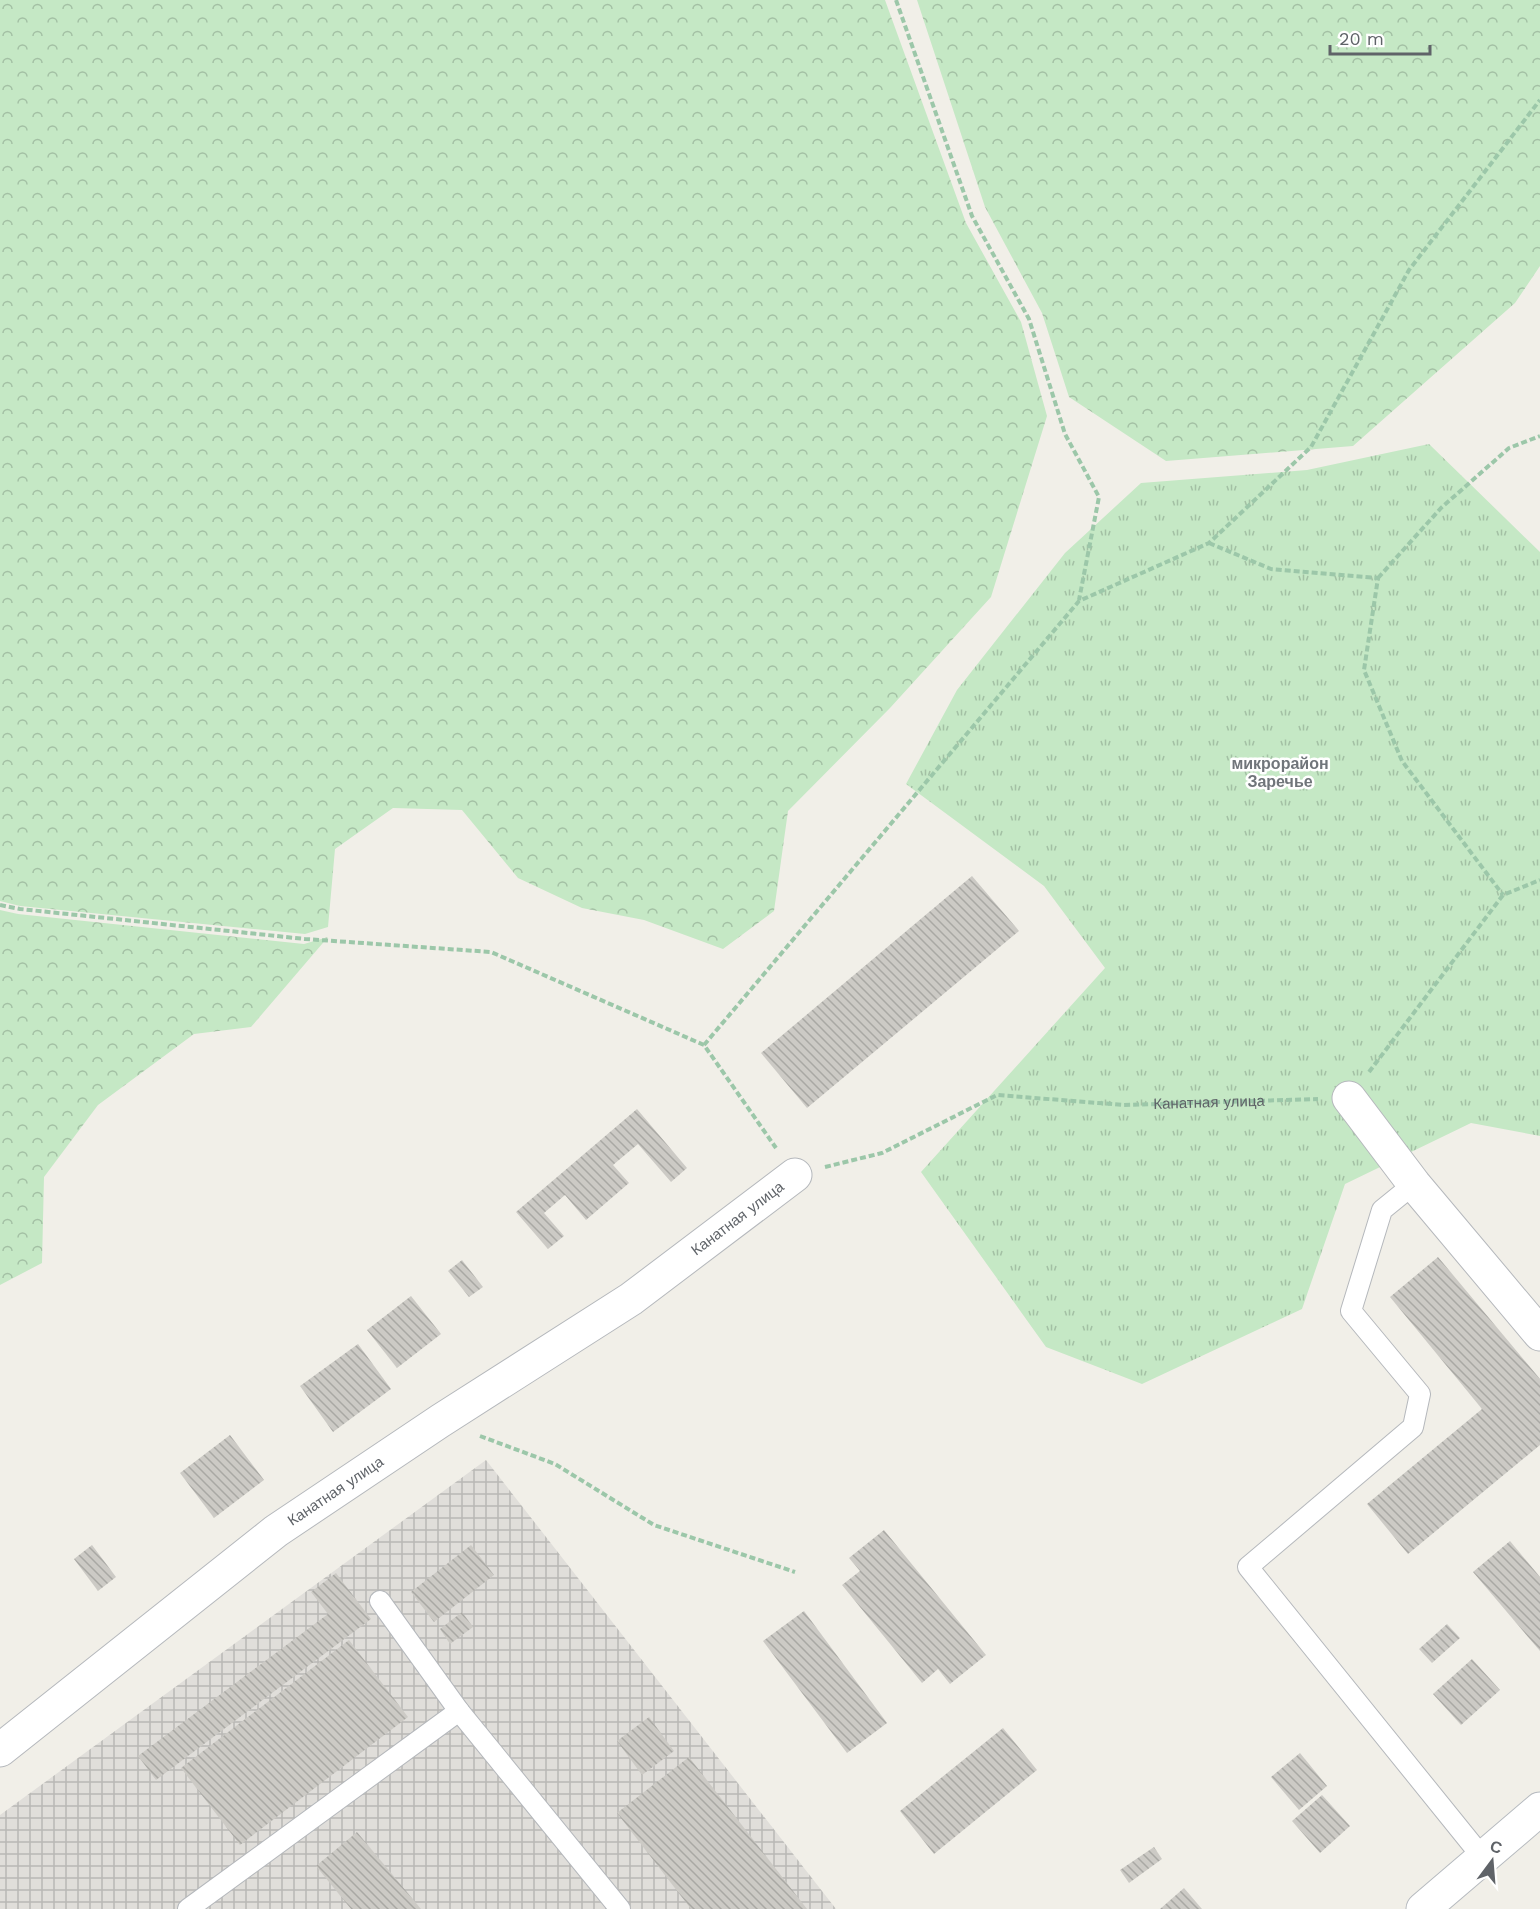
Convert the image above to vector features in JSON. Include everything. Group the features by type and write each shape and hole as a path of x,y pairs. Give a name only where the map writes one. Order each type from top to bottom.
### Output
{"street":[{"path":"1349,1098 1414,1184 1540,1334"},
{"name":"Канатная улица","path":"0,1750 276,1531 440,1421 632,1299 795,1175"},
{"path":"1424,1909 1540,1809"}],"lane":[{"path":"1414,1184 1382,1210 1351,1311 1420,1394 1413,1427 1248,1567 1483,1858"},
{"path":"380,1601 459,1711 620,1909"},
{"path":"188,1909 459,1711"}],"path":[{"path":"896,0 972,216 1029,319 1065,434 1100,497 1079,601"},
{"path":"704,1045 1079,601 1209,543 1311,447 1409,270 1540,100"},
{"path":"1503,895 1402,761 1364,670 1378,578 1441,508 1509,448 1540,436"},
{"path":"1209,543 1271,569 1378,578"},
{"path":"1349,1098 1503,895 1540,880"},
{"path":"0,905 305,939 491,951 704,1045 795,1175"},
{"name":"Канатная улица","path":"795,1175 882,1153 997,1095 1124,1105 1349,1098"},
{"path":"440,1421 555,1464 654,1525 795,1572"}],"shaded area":[{"path":"486,1460 836,1909 0,1909 0,1815"}],"green space":[{"path":"0,0 885,0 966,223 1021,322 1047,416 991,597 890,708 788,811 774,911 723,949 644,920 582,908 518,878 462,810 393,808 335,849 328,927 305,934 20,906 0,901"},
{"path":"917,0 1540,0 1540,266 1515,303 1353,446 1166,461 1069,397 1042,313 985,207"},
{"path":"1429,444 1540,552 1540,1136 1471,1123 1345,1184 1302,1309 1142,1384 1046,1347 921,1172 1105,968 1044,886 906,784 957,690 1065,553 1141,483 1307,470"},
{"path":"0,910 18,914 304,944 328,937 251,1027 194,1034 98,1105 44,1177 42,1263 0,1285"}],"building":[{"path":"972,876 1019,931 807,1108 761,1053"},
{"path":"637,1109 687,1168 671,1182 638,1144 613,1165 629,1183 586,1220 565,1195 544,1213 564,1236 548,1249 516,1212"},
{"path":"1438,1257 1540,1379 1540,1445 1408,1554 1367,1504 1482,1409 1390,1297"},
{"path":"462,1260 483,1287 469,1297 448,1271"},
{"path":"411,1296 441,1334 397,1368 367,1330"},
{"path":"358,1344 391,1389 333,1432 300,1386"},
{"path":"230,1435 264,1480 214,1518 180,1473"},
{"path":"884,1530 986,1655 950,1684 938,1669 922,1683 842,1585 860,1571 849,1558"},
{"path":"1510,1541 1540,1577 1540,1651 1473,1572"},
{"path":"92,1545 116,1577 98,1591 74,1559"},
{"path":"471,1545 494,1575 434,1622 411,1592"},
{"path":"336,1573 371,1619 156,1780 138,1756 328,1614 311,1592"},
{"path":"804,1611 887,1723 847,1753 763,1641"},
{"path":"462,1612 473,1627 450,1644 440,1629"},
{"path":"1447,1624 1460,1638 1432,1663 1419,1649"},
{"path":"349,1640 408,1717 240,1845 181,1768"},
{"path":"1472,1659 1500,1690 1461,1725 1433,1694"},
{"path":"649,1717 674,1751 642,1775 617,1741"},
{"path":"1003,1728 1037,1770 934,1854 900,1811"},
{"path":"1300,1753 1327,1786 1299,1810 1271,1777"},
{"path":"689,1757 807,1909 691,1909 617,1813"},
{"path":"1322,1795 1350,1826 1320,1853 1292,1821"},
{"path":"357,1832 421,1909 351,1909 316,1866"},
{"path":"1154,1847 1162,1859 1129,1883 1120,1870"},
{"path":"1184,1888 1202,1909 1160,1909"}],"district":[{"name":"микрорайон Заречье","path":"1280,772"}]}
